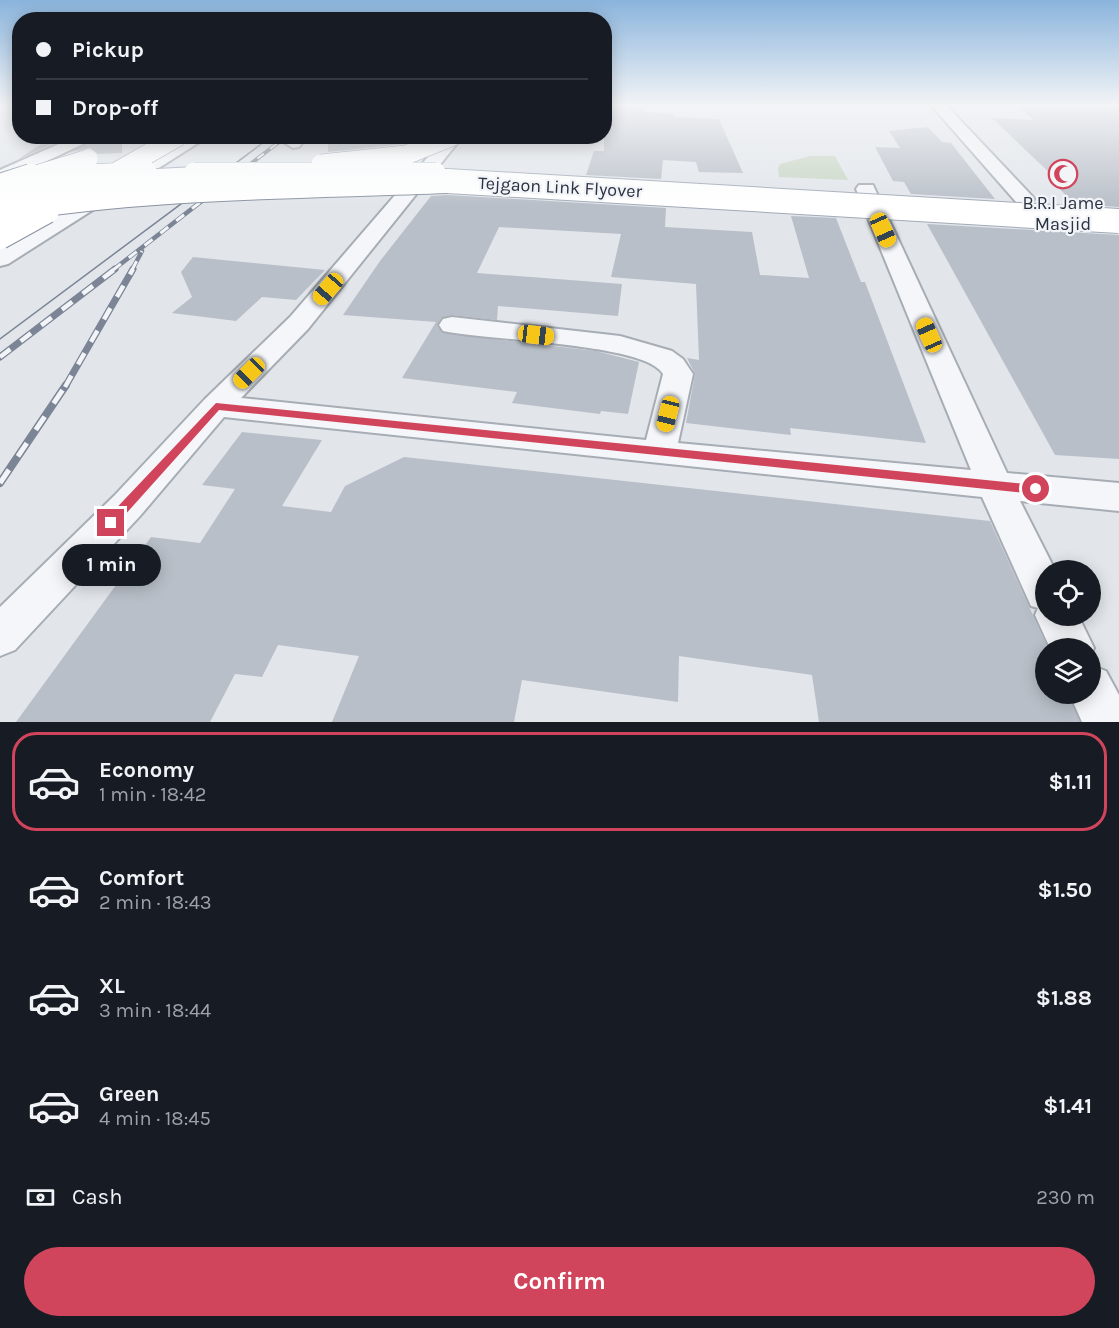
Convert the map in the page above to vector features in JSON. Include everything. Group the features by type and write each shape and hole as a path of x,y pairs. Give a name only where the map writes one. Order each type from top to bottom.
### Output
{"main road":[{"path":"0,186 139,144"},
{"path":"0,237 165,144"},
{"path":"68,175 369,161 410,154 434,144"},
{"path":"0,210 108,152"},
{"name":"Tejgaon Link Flyover","path":"0,186 183,172 401,171 1119,213"},
{"name":"Tejgaon Link Flyover","path":"0,186 355,176 1119,221"},
{"path":"0,210 65,200 144,193 447,181"}],"street":[{"path":"969,139 1024,199"},
{"path":"0,177 74,144"},
{"path":"0,260 127,178 187,144"},
{"path":"0,636 127,506 216,406 299,323 447,144"},
{"path":"0,186 127,178"},
{"path":"866,189 994,486 1035,570"},
{"path":"452,325 620,344 662,357 673,365 678,374 659,453"},
{"path":"216,406 659,453 1119,497"},
{"path":"1098,704 1107,722"}],"green space":[{"path":"810,156 835,156 848,180 779,177 780,164"}],"building":[{"path":"612,139 728,139 743,173 699,172 696,162 663,160 661,179 586,175 594,151 604,151 604,144 612,144"},
{"path":"894,139 939,139 942,142 951,143 995,199 911,194 904,182 893,181 875,147 900,148"},
{"path":"1014,139 1119,139 1119,207 1075,204 1049,179 1056,179"},
{"path":"41,144 52,144 17,160"},
{"path":"86,144 122,144 122,153 98,154 90,148 71,152"},
{"path":"328,144 403,144 328,152"},
{"path":"447,195 666,208 665,227 752,232 760,275 809,278 791,216 836,218 861,282 865,282 926,443 790,428 791,435 686,423 695,374 687,358 699,360 696,284 611,277 621,234 499,227 477,273 622,284 618,316 498,306 497,320 452,315 441,318 437,326 443,333 596,351 639,362 628,414 601,411 600,414 512,403 517,392 402,378 436,322 343,315 380,261 431,196"},
{"path":"927,224 1119,235 1119,459 1055,455"},
{"path":"193,257 325,270 296,300 262,297 236,321 172,313 192,297 181,272"},
{"path":"242,432 322,440 282,506 331,512 345,486 404,457 990,521 1035,620 1035,626 1038,626 1043,638 1035,638 1035,704 1072,704 1080,722 819,722 812,675 679,656 678,702 522,680 514,722 332,722 359,656 278,645 262,677 235,674 210,722 16,722 151,537 200,543 235,489 202,485"}],"tram line":[{"path":"0,339 261,144"}],"railway":[{"path":"232,178 277,144"},
{"path":"113,270 234,176"},
{"path":"132,270 142,251"},
{"path":"0,357 115,269"},
{"path":"65,387 133,269"},
{"path":"0,483 66,385"}],"place":[{"name":"B.R.I Jame Masjid","path":"1063,174"}],"route":[{"path":"111,523 216,406 659,453 1036,489"}]}
